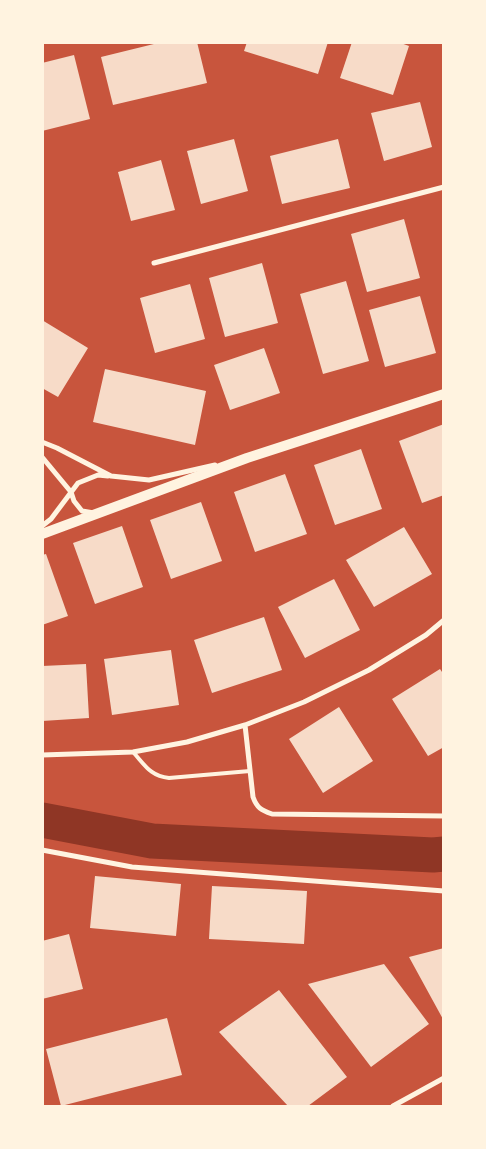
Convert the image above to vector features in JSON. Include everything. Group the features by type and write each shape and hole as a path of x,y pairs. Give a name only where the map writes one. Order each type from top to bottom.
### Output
{"main road":[{"path":"42,534 247,458 444,394"}],"street":[{"path":"154,263 444,187"},
{"path":"42,442 111,476"},
{"path":"42,457 71,492 74,501 82,511 99,513"},
{"path":"42,526 51,519 78,483 87,479 98,476 111,476 149,480 247,458"},
{"path":"42,755 133,752 187,742 245,725 304,702 368,670 426,635 444,620"},
{"path":"245,725 253,797 256,804 263,811 272,814 444,816"},
{"path":"42,850 132,867 444,891"},
{"path":"393,1106 444,1078"}],"lane":[{"path":"133,752 150,771 162,777 170,778 250,771"}],"building":[{"path":"162,42 197,42 207,83 113,105 101,57"},
{"path":"247,42 328,42 318,74 244,51"},
{"path":"352,42 398,42 409,46 393,95 340,78"},
{"path":"74,55 90,119 42,131 42,63"},
{"path":"420,102 432,147 384,161 371,113"},
{"path":"234,139 248,191 201,204 187,151"},
{"path":"338,139 350,188 282,204 270,156"},
{"path":"161,160 175,210 131,221 118,172"},
{"path":"404,219 420,278 367,292 351,234"},
{"path":"262,263 278,323 225,337 209,278"},
{"path":"346,281 369,361 323,374 300,294"},
{"path":"190,284 205,339 155,353 140,298"},
{"path":"420,296 436,353 385,367 369,310"},
{"path":"42,320 88,348 58,397 42,388"},
{"path":"264,348 280,393 230,410 214,365"},
{"path":"105,369 206,391 195,445 93,422"},
{"path":"444,424 444,495 422,503 399,441"},
{"path":"361,449 382,509 335,525 314,465"},
{"path":"285,474 307,534 255,552 234,492"},
{"path":"201,502 222,561 171,579 150,520"},
{"path":"122,526 143,587 95,604 73,543"},
{"path":"404,527 432,574 374,607 346,560"},
{"path":"46,554 68,616 42,625 42,555"},
{"path":"334,579 360,630 305,658 278,607"},
{"path":"264,617 282,670 212,693 194,640"},
{"path":"171,650 179,705 112,715 104,659"},
{"path":"86,664 89,718 42,721 42,666"},
{"path":"440,669 444,675 444,747 428,756 392,699"},
{"path":"339,707 373,761 323,793 289,739"},
{"path":"95,876 181,884 176,936 90,928"},
{"path":"212,886 307,891 304,944 209,939"},
{"path":"69,934 83,989 42,999 42,941"},
{"path":"444,948 444,1021 409,957"},
{"path":"384,964 429,1024 371,1067 308,984"},
{"path":"279,990 347,1077 308,1106 288,1106 219,1032"},
{"path":"167,1018 182,1075 61,1106 46,1049"}],"waterway":[{"path":"42,820 152,841 444,854"}]}
